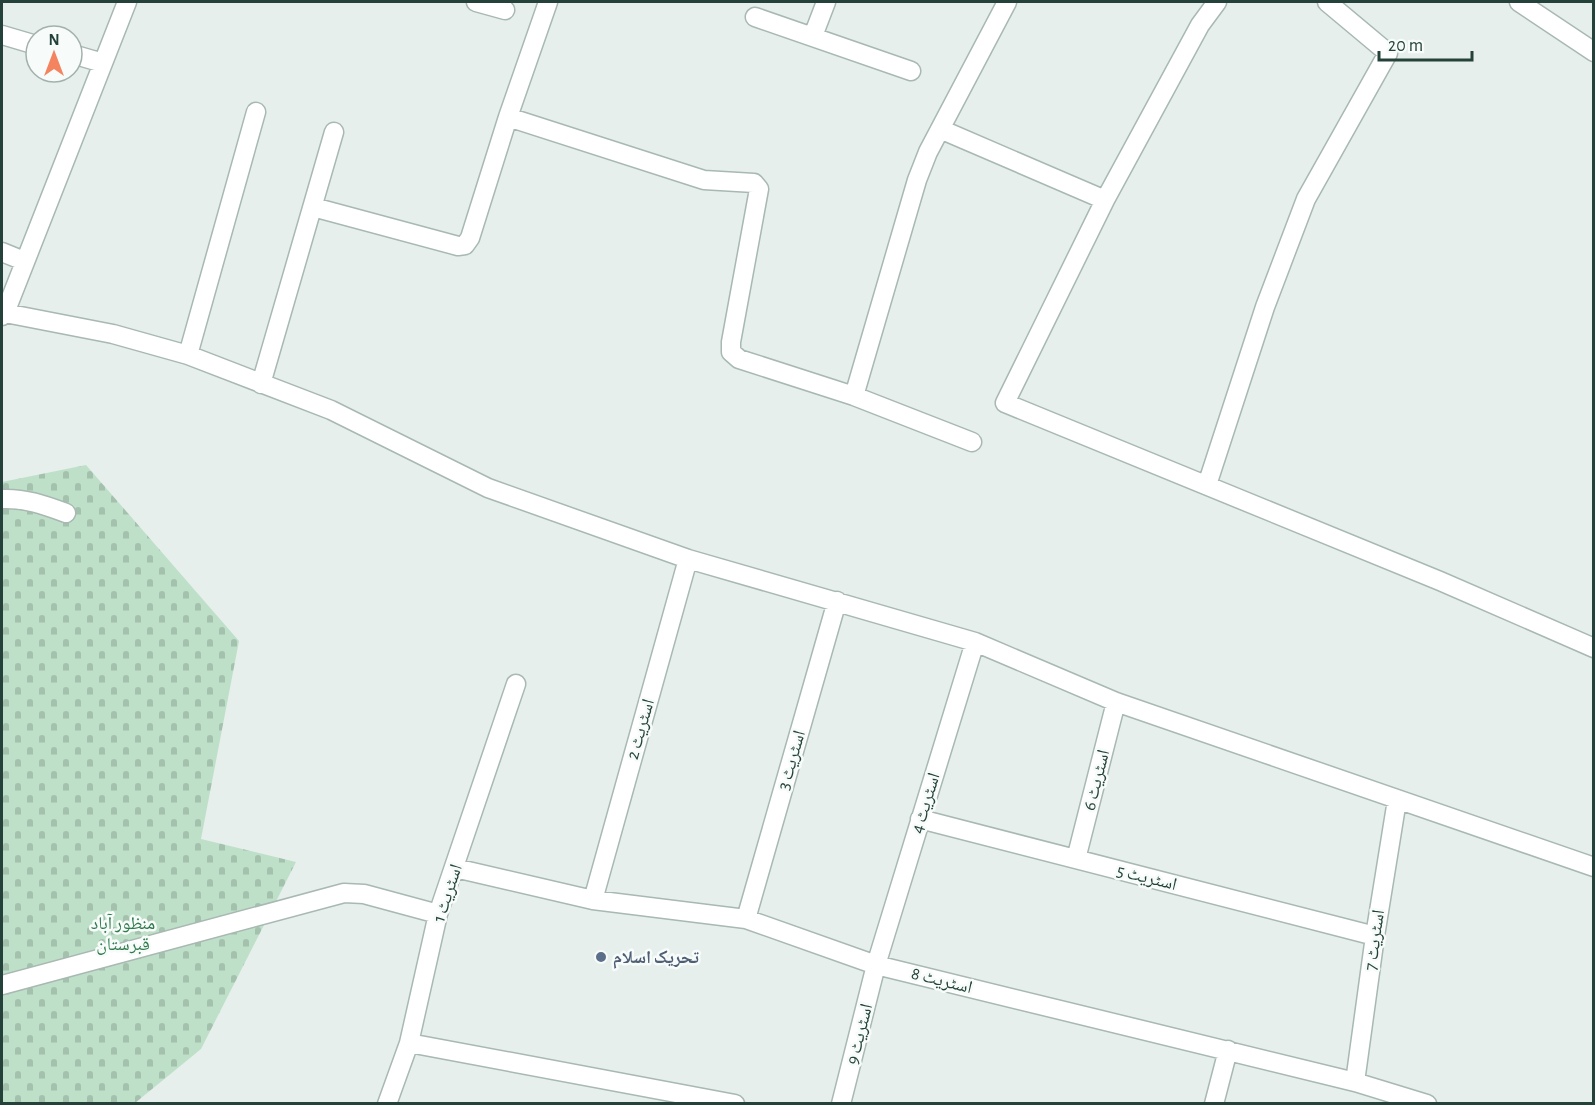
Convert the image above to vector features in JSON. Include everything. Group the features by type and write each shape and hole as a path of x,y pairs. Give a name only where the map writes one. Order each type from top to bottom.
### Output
{"street":[{"path":"128,2 3,315 113,334 188,355 331,410 488,489 688,559 975,642 1116,702 1593,867"},
{"path":"476,2 505,10"},
{"path":"313,207 458,246 465,245 470,238 508,117 548,2"},
{"path":"813,36 826,2"},
{"path":"854,396 917,180 928,152 1007,2"},
{"path":"1217,2 1200,25 1105,200 1005,403 1440,580 1593,648"},
{"path":"1207,485 1265,307 1306,199 1388,53 1327,2"},
{"path":"1519,2 1593,52"},
{"path":"755,16 911,70"},
{"path":"2,35 24,41"},
{"path":"84,57 103,63"},
{"path":"188,355 256,112"},
{"path":"508,117 704,180 757,185 759,189 755,219 730,342 730,352 739,359 854,396 972,442"},
{"path":"940,129 1105,200"},
{"path":"261,384 334,132"},
{"path":"2,252 24,261"},
{"path":"2,499 17,498 38,502 66,513"},
{"name":"اسٹریٹ 2","path":"592,900 688,559"},
{"name":"اسٹریٹ 3","path":"746,919 837,601"},
{"name":"اسٹریٹ 4","path":"876,964 975,642"},
{"name":"اسٹریٹ 1","path":"387,1104 409,1043 438,914 516,684"},
{"name":"اسٹریٹ 6","path":"1076,859 1116,702"},
{"name":"اسٹریٹ 7","path":"1355,1082 1397,800"},
{"name":"اسٹریٹ 5","path":"920,819 1375,936"},
{"name":"اسٹریٹ 8","path":"454,868 592,900 746,919 876,964 1355,1082 1427,1104"},
{"path":"2,985 344,893 364,894 438,914"},
{"name":"اسٹریٹ 9","path":"841,1104 876,964"},
{"path":"409,1043 735,1104"},
{"path":"1214,1104 1228,1050"}],"green space":[{"name":"منظور آباد قبرستان","path":"86,465 239,641 201,839 296,862 201,1049 135,1103 2,1103 2,482"}],"place":[{"name":"تحریک اسلام","path":"601,957"}]}
